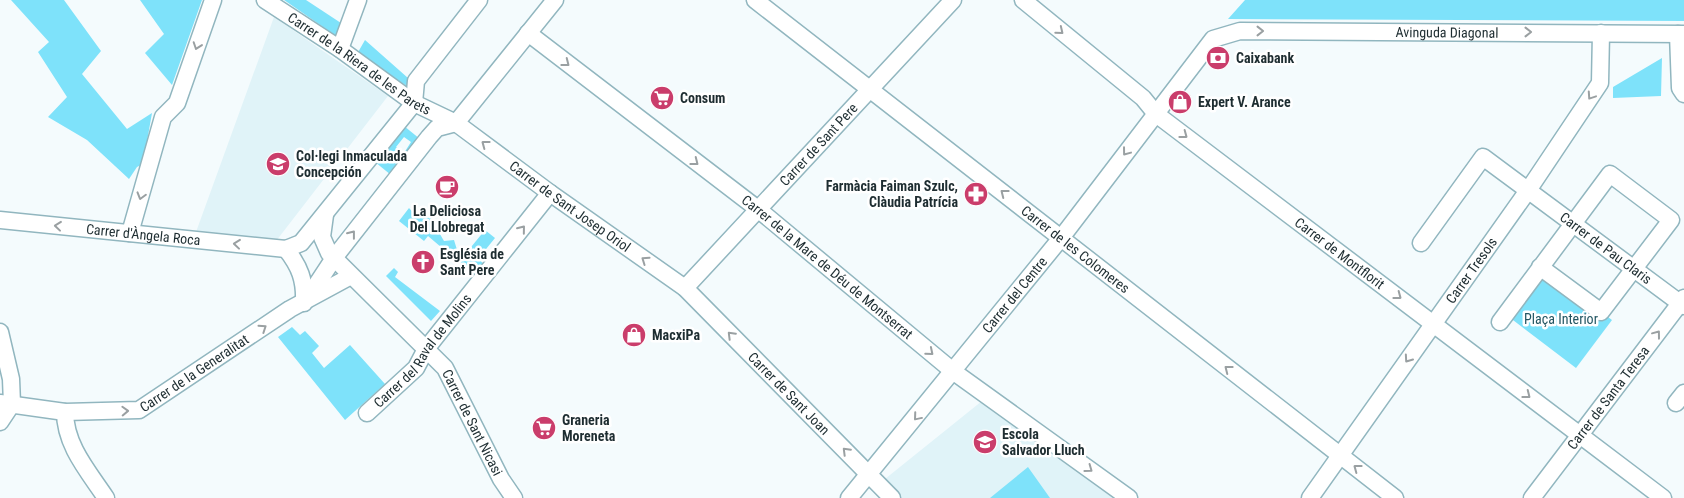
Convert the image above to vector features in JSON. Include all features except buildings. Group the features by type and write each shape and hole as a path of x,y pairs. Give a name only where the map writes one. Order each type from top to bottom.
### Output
{"street":[{"path":"130,233 163,117 178,103 213,0"},
{"name":"Carrer de la Riera de les Parets","path":"265,0 340,49 414,103 456,123"},
{"path":"340,49 358,0"},
{"path":"304,303 305,284 298,265 286,249 301,243 414,103 416,81 478,0"},
{"path":"304,303 334,258 436,128 456,123 555,0"},
{"name":"Carrer de les Colomeres","path":"755,0 872,88 1395,498"},
{"name":"Carrer de Sant Pere","path":"685,288 953,0"},
{"name":"Carrer de Montflorit","path":"1023,0 1143,98 1156,114 1663,498"},
{"name":"Avinguda Diagonal","path":"1213,39 1240,31 1681,34"},
{"name":"Carrer de la Mare de Déu de Montserrat","path":"528,33 759,210 954,372 1129,498"},
{"name":"Carrer Tresols","path":"1310,498 1529,190 1600,84 1601,33"},
{"path":"1681,34 1680,88 1684,94"},
{"name":"Carrer del Centre","path":"849,498 954,372 1061,238 1213,39"},
{"name":"Carrer de Sant Josep Oriol","path":"456,123 550,193 685,288"},
{"name":"Carrer de Pau Claris","path":"1421,243 1483,157 1683,302"},
{"path":"1500,322 1540,267 1610,174 1671,220 1602,312 1540,267"},
{"name":"Carrer del Raval de Molins","path":"366,413 416,368 426,349 550,193"},
{"name":"Carrer de Sant Nicasi","path":"325,215 322,237 334,258 445,368 501,479 514,498"},
{"name":"Carrer d'Àngela Roca","path":"0,220 286,249"},
{"name":"Carrer de la Generalitat","path":"6,404 71,412 145,408 290,310 351,276"},
{"name":"Carrer de Sant Joan","path":"685,288 892,498"},
{"name":"Carrer de Santa Teresa","path":"1532,498 1683,302"},
{"path":"0,332 11,379 0,422"},
{"path":"71,412 66,432 72,446 106,498"}],"shaded area":[{"name":"Col·legi Inmaculada Concepción","path":"274,17 388,96 273,245 196,232"},
{"name":"Escola Salvador Lluch","path":"982,401 1114,498 894,498 880,483"}],"green space":[{"path":"11,0 64,0 101,51 82,74 127,129 152,113 143,164 137,167 129,179 87,140 48,117 67,97 38,52 49,42"},
{"path":"140,0 202,0 172,85 145,53 164,34"},
{"path":"284,0 306,0 344,25 342,40"},
{"path":"1245,0 1684,0 1684,21 1228,19"},
{"path":"365,40 408,78 407,86 357,54"},
{"path":"1662,58 1661,96 1613,98 1613,87"},
{"path":"404,126 420,139 391,175 375,162","holes":["404,137 411,142 404,153 396,147"]},
{"path":"409,208 417,217 423,214 430,217 444,241 454,240 458,253 467,252 485,230 495,238 478,259 484,264 475,276 428,236 424,241 399,221"},
{"path":"394,268 398,272 395,277 440,311 431,321 386,276"},
{"name":"Plaça Interior","path":"1545,270 1612,320 1576,368 1509,317"},
{"path":"292,327 300,335 305,331 319,346 312,353 324,368 350,345 385,384 345,420 278,337"},
{"path":"1028,467 1050,498 990,498"}],"place":[{"name":"Caixabank","path":"1218,58"},
{"name":"Consum","path":"662,98"},
{"name":"Expert V. Arance","path":"1180,102"},
{"name":"Col·legi Inmaculada Concepción","path":"278,164"},
{"name":"La Deliciosa Del Llobregat","path":"447,187"},
{"name":"Farmàcia Faiman Szulc, Clàudia Patrícia","path":"976,194"},
{"name":"Església de Sant Pere","path":"423,262"},
{"name":"MacxiPa","path":"634,335"},
{"name":"Graneria Moreneta","path":"544,428"},
{"name":"Escola Salvador Lluch","path":"985,442"}]}
